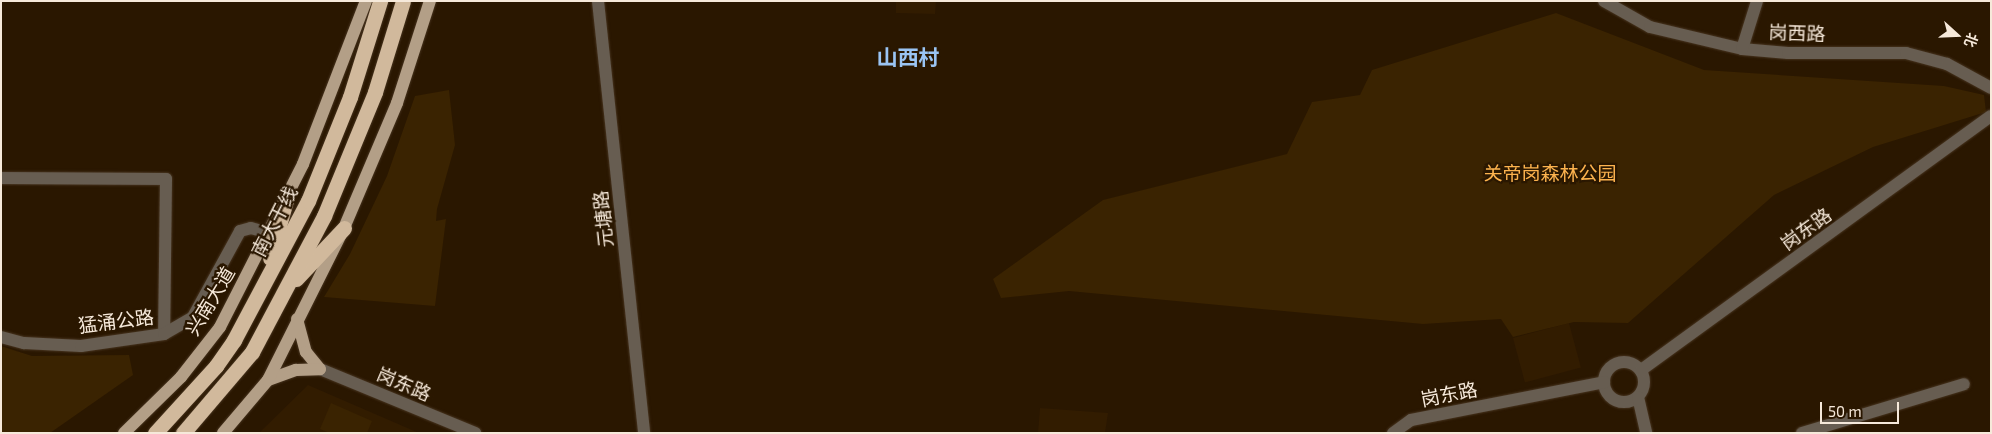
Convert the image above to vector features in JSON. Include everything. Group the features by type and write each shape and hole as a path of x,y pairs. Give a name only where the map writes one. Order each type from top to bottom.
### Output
{"highway":[{"name":"南大干线","path":"155,433 216,366 263,286 324,167 380,1"},
{"path":"183,433 233,378 252,352 282,295 349,160 403,1"},
{"path":"263,286 287,197"},
{"path":"282,295 344,228"}],"main road":[{"name":"兴南大道","path":"124,433 181,377 220,327 304,164 366,1"},
{"path":"223,433 268,380 344,228 397,103 430,1"},
{"path":"297,319 306,352 320,369"},
{"path":"268,380 296,370 320,369"}],"street":[{"name":"元塘路","path":"598,1 644,433"},
{"name":"岗西路","path":"1604,1 1650,27 1742,49 1788,53 1906,53 1947,64 1991,88"},
{"path":"1742,49 1757,1"},
{"name":"岗东路","path":"1641,370 1991,116"},
{"path":"1,178 166,179 164,334"},
{"name":"猛涌公路","path":"1,337 24,343 81,346 164,334 193,316 240,231 251,228 269,233"},
{"path":"1621,361 1634,364 1641,370 1644,386 1638,397 1629,402 1614,399 1604,382 1608,369 1621,361"},
{"name":"岗东路","path":"320,369 475,433"},
{"name":"岗东路","path":"1393,433 1411,420 1604,382"},
{"path":"1802,433 1964,384"},
{"path":"1638,397 1646,433"}],"shaded area":[{"path":"936,1 935,14 896,13 896,2 890,2"},
{"path":"1569,323 1581,367 1525,382 1513,338"},
{"path":"308,385 419,433 259,433"},
{"path":"1040,408 1108,413 1105,433 1038,433"}],"green space":[{"name":"关帝岗森林公园","path":"1556,13 1704,70 1944,86 1984,95 1986,112 1873,147 1774,195 1628,323 1574,322 1513,337 1501,319 1423,324 1069,291 1001,298 993,279 1103,200 1287,154 1312,102 1360,95 1372,70"},
{"path":"449,90 455,145 437,209 436,221 446,219 435,306 324,297 350,254 387,176 415,96"},
{"path":"1,346 32,356 129,355 133,375 50,433 1,433"},
{"path":"331,403 372,421 367,433 329,433 320,429"}],"district":[{"name":"山西村","path":"908,57"}]}
